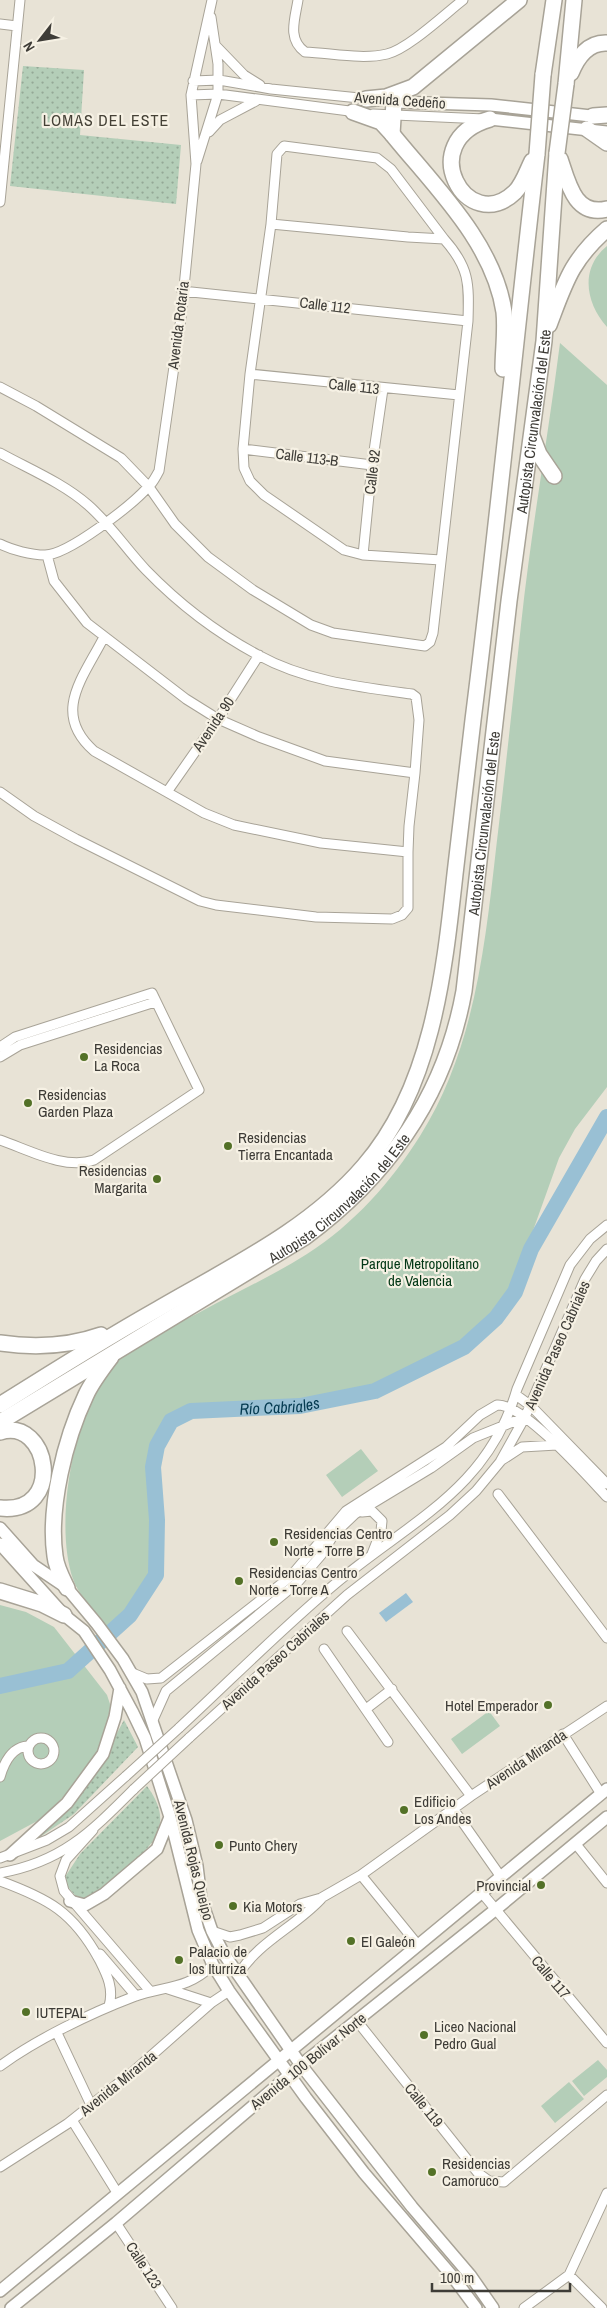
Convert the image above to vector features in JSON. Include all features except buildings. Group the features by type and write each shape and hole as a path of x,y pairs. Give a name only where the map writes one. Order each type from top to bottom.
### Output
{"highway":[{"path":"366,99 386,97 413,87 519,0"},
{"name":"Autopista Circunvalación del Este","path":"0,1405 128,1326 256,1252 318,1212 365,1166 397,1120 410,1094 444,972 491,572 537,154 543,75 554,0"},
{"name":"Autopista Circunvalación del Este","path":"0,1422 305,1237 334,1216 375,1176 394,1154 428,1098 452,1042 464,992 524,484 544,341 557,153 574,0"},
{"path":"566,84 578,58 588,48 607,42"},
{"path":"392,134 393,109"},
{"path":"353,112 381,122 392,134 460,219 484,256 497,283 504,314 504,441"},
{"path":"490,119 476,123 468,130 452,153 451,173 463,193 478,202 490,204 503,200 516,191 537,154"},
{"path":"599,119 607,143"},
{"path":"557,153 576,200 584,208 597,212 607,210"},
{"path":"544,341 571,269 592,242 607,229"},
{"path":"524,484 538,473 544,472 554,476 539,454 531,434"},
{"path":"0,1342 20,1346 54,1346 82,1342 128,1326"},
{"path":"67,1588 55,1558 54,1543 55,1512 61,1477 74,1426 86,1394 116,1351"},
{"path":"0,1432 8,1429 19,1432 28,1438 37,1447 45,1466 44,1480 33,1498 16,1508 0,1508"},
{"path":"0,1591 42,1604 64,1615"}],"street":[{"path":"0,202 5,99 20,0"},
{"path":"298,0 293,30 298,47 305,52 370,56 388,54 401,48 463,0"},
{"path":"196,164 218,94 219,80 211,5"},
{"name":"Avenida Rotaria","path":"47,555 71,545 107,522 149,487 159,471 180,318 196,164 191,95 211,5"},
{"path":"0,24 17,26"},
{"path":"216,46 244,75 271,89"},
{"name":"Avenida Cedeño","path":"193,81 219,80 271,89 366,99 393,109 490,119"},
{"name":"Avenida Cedeño","path":"191,95 218,94 257,101 353,112 491,105 599,119"},
{"path":"207,134 220,120 257,101"},
{"path":"490,119 599,119 607,132"},
{"path":"0,387 36,406 121,458 149,487 175,524 208,557 270,601 312,625 333,632 425,646 430,642 434,633 468,321 469,285 463,266 444,239 391,169 377,158 284,146 277,154 270,224 250,374 243,449 244,468 250,481 264,495 330,543 344,550 363,555 441,560"},
{"path":"270,224 444,239"},
{"name":"Calle 112","path":"182,291 261,297 468,321"},
{"name":"Calle 113","path":"250,374 383,389 459,395"},
{"name":"Calle 92","path":"363,555 372,465 383,389"},
{"name":"Calle 113-B","path":"243,449 372,465"},
{"path":"0,453 66,489 107,522 128,551 169,591 197,615 259,655 311,676 345,685 412,694 416,697 419,720 408,826 408,908 402,915 392,919 316,917 216,905 186,894 76,839 34,816 0,792"},
{"path":"4,546 47,555 54,581 77,612 104,637 186,699 218,719 259,737 325,761 415,773"},
{"path":"104,637 74,696 73,724 82,740 94,751 204,813 234,825 321,842 408,852"},
{"name":"Avenida 90","path":"167,792 218,719 259,655"},
{"path":"0,1047 15,1038 153,997"},
{"path":"0,1057 20,1045 153,997"},
{"path":"0,1140 66,1162 82,1164 94,1160 197,1092 199,1087 153,997"},
{"name":"Avenida Paseo Cabriales","path":"5,1856 47,1840 69,1827 335,1584 432,1511 468,1480 487,1454 512,1408 570,1265 590,1239 607,1225"},
{"name":"Avenida Paseo Cabriales","path":"0,1873 23,1869 41,1862 93,1830 189,1738 347,1595 450,1515 476,1491 500,1462 531,1406 584,1279 607,1249"},
{"path":"516,1395 531,1406 607,1484"},
{"name":"Avenida Paseo Cabriales","path":"130,1672 147,1679 162,1678 290,1577 346,1511 446,1447 480,1414 497,1405 512,1408"},
{"path":"512,1408 557,1445 607,1497"},
{"name":"Avenida Paseo Cabriales","path":"153,1720 166,1691 297,1583 322,1554 334,1534 355,1514 431,1468 473,1438 525,1417"},
{"path":"500,1462 522,1448 557,1445"},
{"path":"498,1494 607,1638"},
{"path":"355,1514 372,1511 382,1521 381,1530 372,1555"},
{"name":"Avenida Rojas Queipo","path":"0,1528 33,1565 67,1588 123,1659 142,1692 186,1820 197,1866 201,1899 212,1931 238,1975 301,2065 494,2308"},
{"name":"Avenida Rojas Queipo","path":"0,1544 64,1615 84,1631 120,1688 145,1738 170,1817 198,1930 213,1965 229,1991 289,2075 364,2173 453,2277 476,2308"},
{"path":"347,1631 470,1796"},
{"path":"324,1650 388,1742"},
{"path":"5,1856 66,1803 103,1754 115,1717 120,1688"},
{"path":"366,1709 392,1689"},
{"name":"Avenida Miranda","path":"212,1931 230,1937 240,1935 263,1928 300,1904 321,1898 361,1875 454,1810 470,1796 607,1706"},
{"path":"454,1810 501,1877 604,1791 562,1734"},
{"path":"0,1777 6,1760 17,1749 28,1746"},
{"path":"70,1901 85,1904 104,1894 157,1849 170,1817"},
{"name":"Avenida 100 Bolívar Norte","path":"11,2308 116,2223 301,2065 495,1910 607,1817"},
{"path":"93,1830 66,1860 60,1876 64,1891 70,1901 150,1991"},
{"path":"575,1843 607,1883"},
{"path":"361,1875 418,1945"},
{"name":"Avenida 100 Bolívar Norte","path":"0,2291 290,2049 501,1877"},
{"path":"0,1881 43,1898 67,1915 136,1996"},
{"name":"Calle 117","path":"482,1894 607,2043"},
{"name":"Avenida Miranda","path":"238,1975 246,1962 261,1946 306,1915 321,1898"},
{"path":"88,1941 109,1979 112,1997 109,2006"},
{"path":"0,2066 15,2055 109,2006 150,1991 168,1989 189,1983 213,1965"},
{"path":"168,1989 211,2003"},
{"name":"Avenida Miranda","path":"0,2167 72,2120 135,2070 211,2003 229,1991"},
{"name":"Calle 119","path":"357,2021 478,2173 489,2181 496,2183 504,2182 607,2095"},
{"path":"57,2033 91,2105"},
{"path":"72,2120 118,2194"},
{"path":"524,2308 569,2275 607,2193"},
{"name":"Calle 123","path":"116,2223 172,2308"},
{"path":"569,2275 602,2308"}],"green space":[{"path":"23,66 84,70 80,135 181,145 176,204 10,186"},
{"path":"607,246 607,327 594,307 590,296 589,275 598,255"},
{"name":"Parque Metropolitano de Valencia","path":"560,343 607,385 607,1087 575,1129 559,1158 511,1292 494,1316 475,1337 449,1355 411,1375 361,1394 319,1406 202,1409 181,1415 157,1437 148,1470 155,1581 123,1624 113,1634 85,1601 76,1586 67,1555 65,1527 67,1496 79,1434 90,1405 103,1380 118,1360 136,1346 282,1269 324,1242 356,1216 384,1186 409,1153 438,1103 453,1069 474,997 487,923 525,590"},
{"path":"361,1449 378,1471 342,1497 326,1475"},
{"path":"0,1605 26,1612 54,1627 107,1695 111,1707 101,1742 94,1757 72,1788 41,1819 0,1841"},
{"path":"489,1711 500,1726 462,1754 451,1739"},
{"path":"124,1720 138,1747 74,1814 40,1837 103,1759"},
{"path":"147,1786 156,1801 160,1814 160,1826 156,1837 140,1856 104,1886 89,1896 78,1899 68,1887 65,1877 80,1854"},
{"path":"598,2060 607,2070 607,2077 584,2096 572,2081"},
{"path":"569,2082 584,2099 555,2123 541,2106"}],"water":[{"path":"406,1593 413,1602 386,1622 379,1613"}],"waterway":[{"name":"Río Cabriales","path":"0,1686 68,1671 130,1615 156,1575 157,1520 153,1467 157,1446 171,1421 191,1411 300,1406 375,1391 464,1347 496,1318 515,1292 531,1249 607,1117"}],"place":[{"name":"Residencias La Roca","path":"84,1057"},
{"name":"Residencias Garden Plaza","path":"28,1103"},
{"name":"Residencias Tierra Encantada","path":"228,1146"},
{"name":"Residencias Margarita","path":"157,1179"},
{"name":"Residencias Centro Norte - Torre B","path":"274,1542"},
{"name":"Residencias Centro Norte - Torre A","path":"239,1581"},
{"name":"Hotel Emperador","path":"548,1705"},
{"name":"Edificio Los Andes","path":"404,1810"},
{"name":"Punto Chery","path":"219,1845"},
{"name":"Provincial","path":"541,1885"},
{"name":"Kia Motors","path":"233,1906"},
{"name":"El Galeón","path":"351,1941"},
{"name":"Palacio de los Iturriza","path":"179,1960"},
{"name":"IUTEPAL","path":"26,2012"},
{"name":"Liceo Nacional Pedro Gual","path":"424,2035"},
{"name":"Residencias Camoruco","path":"432,2172"}],"district":[{"name":"LOMAS DEL ESTE","path":"106,120"}]}
